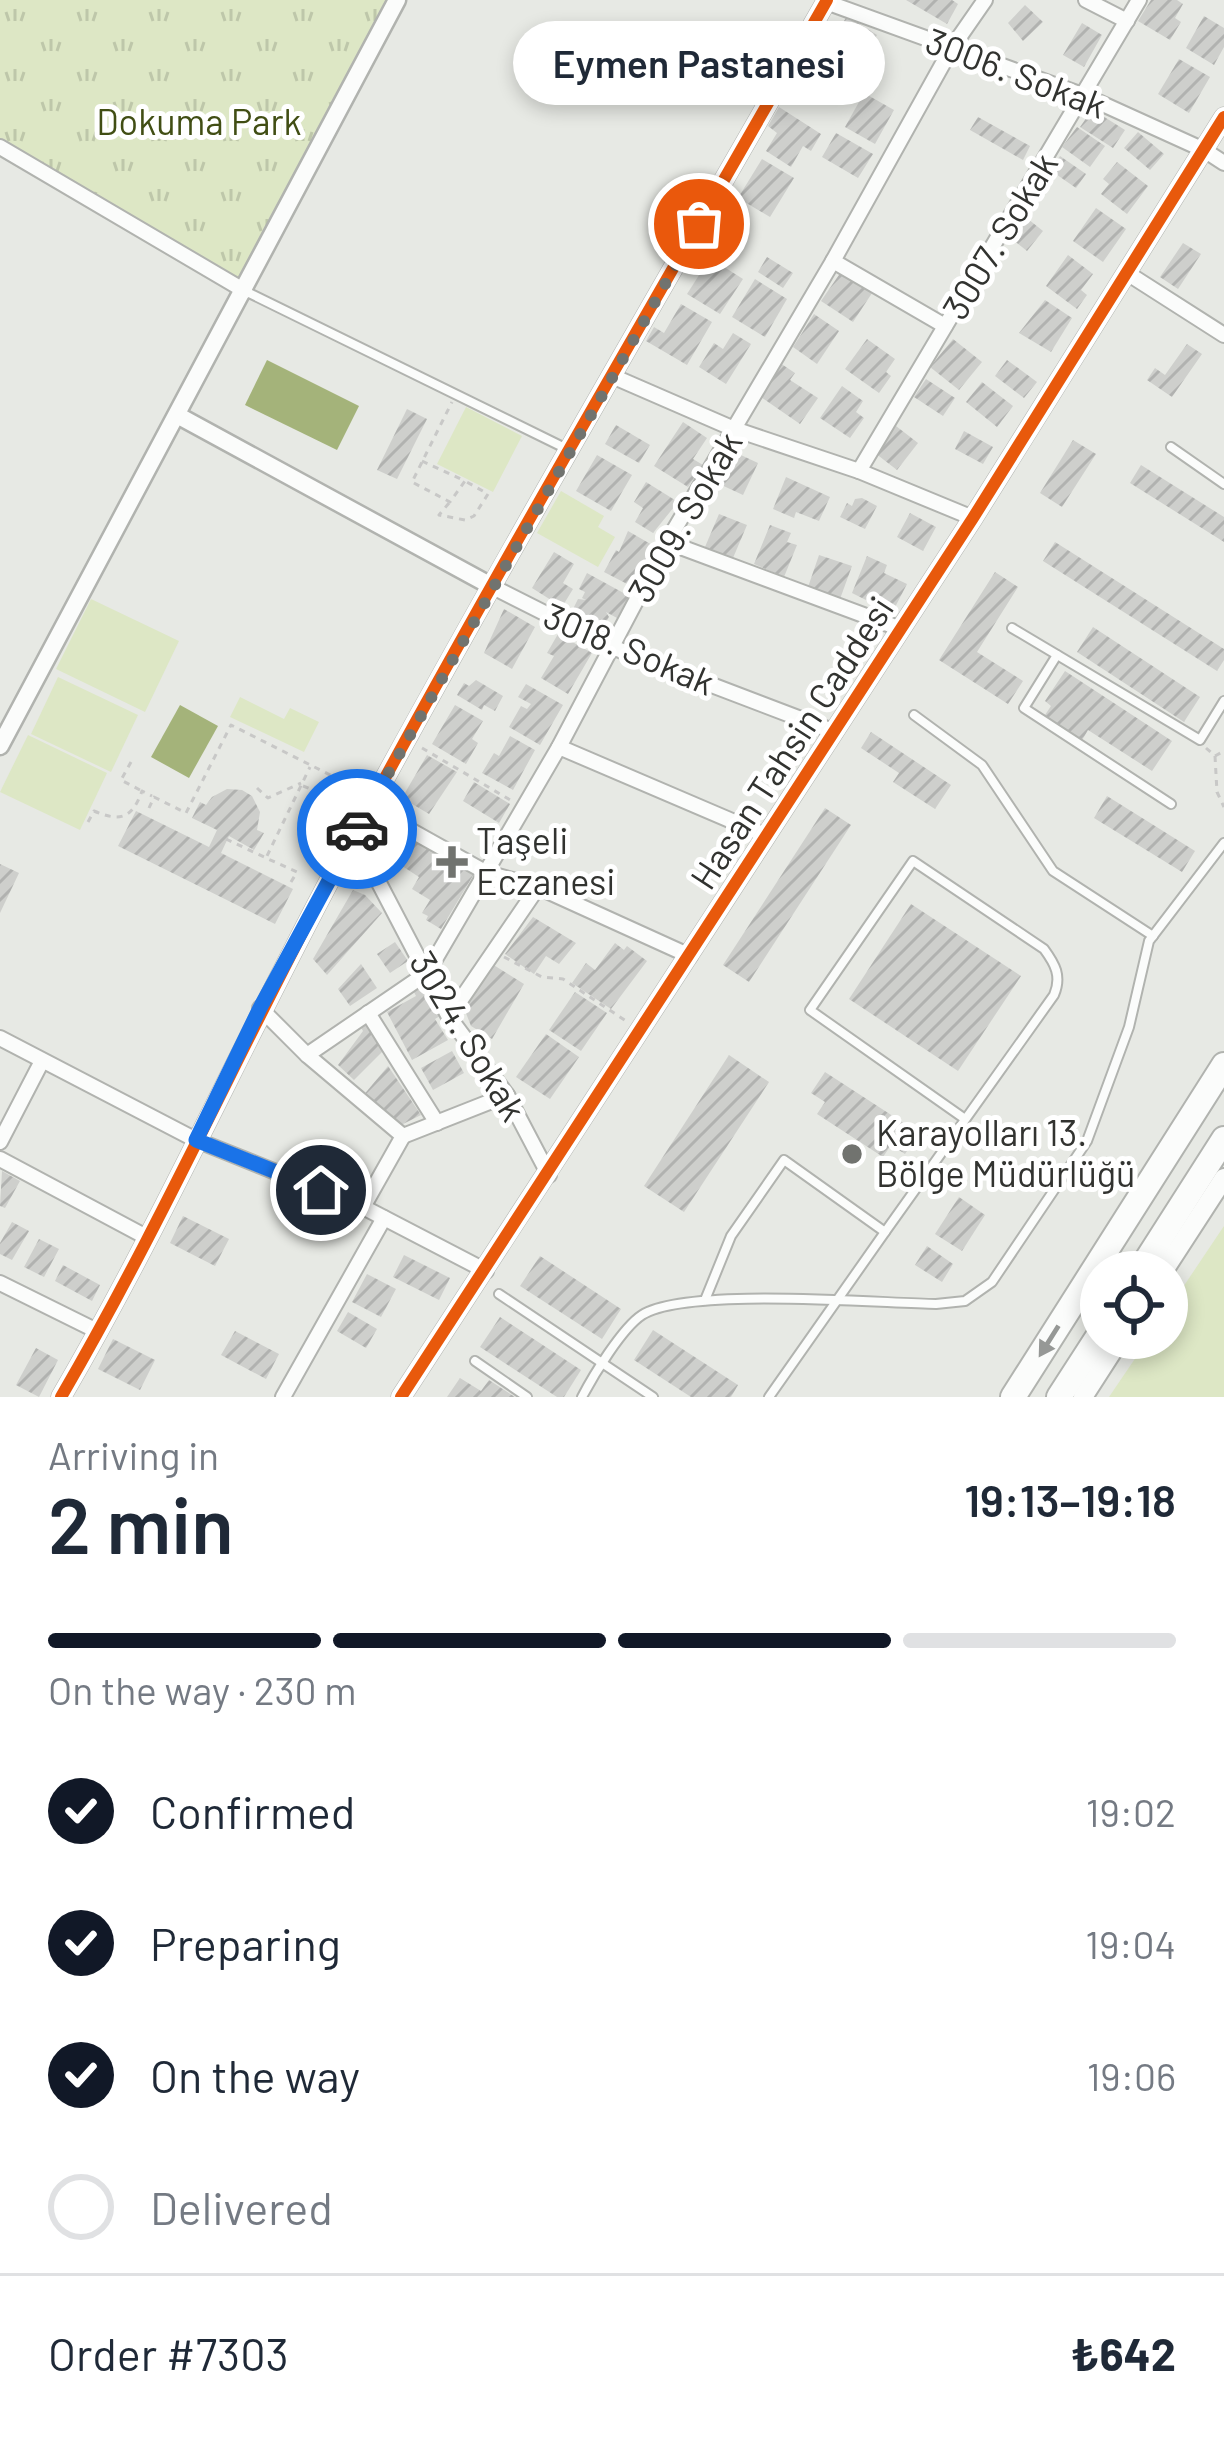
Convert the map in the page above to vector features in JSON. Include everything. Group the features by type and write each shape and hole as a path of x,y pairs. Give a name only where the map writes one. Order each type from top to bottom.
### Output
{"highway":[{"path":"1013,1397 1224,1065"},
{"path":"1152,1251 1224,1139"},
{"path":"1059,1397 1084,1359"}],"main road":[{"path":"1177,1251 1224,1178"},
{"path":"1083,1397 1107,1359"}],"street":[{"path":"0,746 397,0"},
{"name":"3006. Sokak","path":"805,0 826,3 1085,96 1224,163"},
{"name":"3009. Sokak","path":"307,1055 428,973 559,747 667,542 833,262 951,49 985,0"},
{"path":"1086,0 1127,21"},
{"name":"3007. Sokak","path":"859,471 1138,0"},
{"path":"61,1397 148,1238 260,1008 372,802 826,3"},
{"name":"Hasan Tahsin Caddesi","path":"401,1397 902,629 1224,117"},
{"path":"0,147 245,291"},
{"path":"833,262 945,326"},
{"path":"1127,273 1224,334"},
{"path":"612,376 734,429 859,471 973,518"},
{"name":"3018. Sokak","path":"177,415 612,647 835,732"},
{"path":"667,542 902,629"},
{"path":"559,747 767,836"},
{"path":"372,802 487,873 538,887 690,956"},
{"name":"3024. Sokak","path":"354,835 449,1017 507,1095 549,1174"},
{"path":"449,1017 538,887"},
{"path":"260,1008 307,1055 403,1136"},
{"path":"368,1013 437,1123"},
{"path":"0,1038 196,1140 363,1207 486,1271"},
{"path":"0,1142 42,1061"},
{"path":"363,1207 403,1136 507,1095"},
{"path":"0,1159 148,1238"},
{"path":"283,1397 384,1218"},
{"path":"0,1283 99,1332"}],"lane":[{"path":"245,291 570,450"},
{"path":"1171,447 1224,484"},
{"path":"1012,628 1200,740 1224,701"},
{"path":"1057,655 1024,708 1172,804"},
{"path":"914,715 982,765 1053,871 1153,936"},
{"path":"582,1397 637,1318 674,1304 705,1300 965,1301 992,1282 1087,1141 1129,1027 1153,936 1224,843"},
{"path":"769,1397 1054,995 1058,973 1044,949 913,861 810,1010 965,1119"},
{"path":"705,1300 730,1236 784,1160 885,1232"},
{"path":"499,1294 653,1397"},
{"path":"475,1361 527,1397"}],"path":[{"path":"450,502 412,482 455,395"},
{"path":"422,460 465,481 488,494 465,520 439,515 465,481"},
{"path":"131,762 121,780 186,813 231,725 372,802"},
{"path":"407,740 524,808"},
{"path":"1200,740 1215,756 1219,800 1224,807"},
{"path":"1215,756 1224,751"},
{"path":"266,858 311,765"},
{"path":"302,784 313,790"},
{"path":"257,788 268,798 302,784"},
{"path":"88,822 94,811 115,820 125,818 142,791"},
{"path":"149,808 154,797"},
{"path":"226,839 296,872 291,882"},
{"path":"495,950 516,966 542,977 563,979 641,1031"}],"green space":[{"name":"Dokuma Park","path":"0,0 400,0 245,291 0,147"},
{"path":"466,407 522,436 493,492 437,464"},
{"path":"561,491 604,516 598,527 615,537 598,567 537,533"},
{"path":"91,599 179,641 145,712 56,669"},
{"path":"58,677 138,715 111,772 31,734"},
{"path":"240,697 284,719 290,708 319,722 304,752 230,717"},
{"path":"28,735 107,773 80,830 0,792"},
{"path":"1224,1226 1224,1397 1109,1397 1135,1359 1188,1359 1188,1280"}],"shaded area":[{"path":"267,360 359,406 337,450 245,405"},
{"path":"180,705 218,726 189,778 151,757"}],"building":[{"path":"906,0 952,0 958,4 947,24"},
{"path":"1151,0 1183,4 1175,18 1181,22 1170,40 1138,21"},
{"path":"1025,5 1043,22 1023,41 1008,23"},
{"path":"847,16 877,35 853,73 823,55"},
{"path":"1204,16 1224,28 1224,47 1214,65 1186,48"},
{"path":"1082,23 1102,35 1084,67 1063,55"},
{"path":"1179,59 1210,77 1189,113 1158,94"},
{"path":"817,67 843,85 831,103 818,94 814,100 800,90"},
{"path":"864,93 894,110 875,144 845,127"},
{"path":"779,107 821,134 811,151 803,146 791,167 766,151 777,133 768,126"},
{"path":"1098,113 1125,130 1113,148 1080,127"},
{"path":"978,117 1030,146 1023,160 970,130"},
{"path":"1077,127 1105,146 1090,167 1062,147"},
{"path":"1138,132 1164,154 1150,170 1124,148"},
{"path":"836,133 873,154 858,178 822,157"},
{"path":"1060,156 1086,174 1076,188 1050,170"},
{"path":"762,159 794,178 770,217 738,198"},
{"path":"1117,162 1148,186 1127,214 1101,194 1109,184 1103,179"},
{"path":"1096,208 1126,229 1103,262 1073,241"},
{"path":"1023,215 1043,231 1027,251 1007,235"},
{"path":"1183,243 1201,254 1178,289 1160,277"},
{"path":"1068,255 1093,274 1081,290 1087,295 1077,309 1046,286"},
{"path":"767,257 793,273 783,288 758,272"},
{"path":"710,258 743,279 720,314 687,294"},
{"path":"843,269 874,290 853,322 821,301"},
{"path":"755,279 787,299 765,337 732,317"},
{"path":"1045,300 1072,318 1051,352 1019,333"},
{"path":"681,304 712,322 687,365 646,341 654,327 664,333"},
{"path":"814,314 839,331 817,364 793,347"},
{"path":"733,333 751,344 726,384 699,367 714,343 723,349"},
{"path":"867,339 895,359 886,372 891,376 879,393 845,369"},
{"path":"953,339 982,362 959,390 930,367"},
{"path":"1187,344 1202,354 1172,397 1147,380 1155,368 1165,375"},
{"path":"1007,360 1037,382 1024,398 995,376"},
{"path":"780,363 795,373 790,380 818,398 800,424 758,395"},
{"path":"926,379 955,398 943,416 914,397"},
{"path":"982,382 1013,406 997,427 966,402"},
{"path":"842,386 863,401 856,412 864,418 850,438 820,418"},
{"path":"407,409 427,419 397,479 377,470"},
{"path":"683,422 707,438 693,459 703,465 688,487 654,466"},
{"path":"616,425 650,445 639,463 605,444"},
{"path":"896,426 918,443 897,470 875,453"},
{"path":"964,431 993,447 983,464 955,449"},
{"path":"1073,440 1096,454 1062,507 1040,493"},
{"path":"730,450 758,463 743,495 715,482"},
{"path":"597,455 632,475 611,511 576,491"},
{"path":"1141,465 1224,517 1224,542 1130,483"},
{"path":"786,477 830,497 819,521 773,509"},
{"path":"646,482 678,502 653,533 635,522 643,508 634,502"},
{"path":"862,498 877,506 865,529 840,517 847,503 852,506"},
{"path":"910,513 936,527 923,551 897,537"},
{"path":"719,514 747,525 733,558 705,547"},
{"path":"770,525 791,533 787,542 797,545 784,577 754,564"},
{"path":"628,531 654,546 631,586 604,572"},
{"path":"1055,542 1224,649 1217,671 1043,561"},
{"path":"554,552 574,564 563,583 573,589 562,607 532,588"},
{"path":"819,555 852,566 840,599 808,587"},
{"path":"867,556 887,565 884,573 907,584 892,613 852,593"},
{"path":"995,572 1018,587 977,652 1023,681 1008,704 939,660"},
{"path":"587,573 629,596 617,618 606,612 609,617 602,630 571,613 578,599 586,600 579,589"},
{"path":"504,609 535,627 512,669 484,653"},
{"path":"1093,627 1200,697 1184,722 1077,652"},
{"path":"558,634 592,653 568,694 541,678 554,656 547,653"},
{"path":"1065,671 1172,741 1152,771 1088,730 1081,742 1043,718 1051,706 1045,701"},
{"path":"476,680 503,696 495,711 484,705 482,710 457,695 464,683 469,686"},
{"path":"526,684 563,705 540,745 509,727 521,706 527,709 531,704 518,697"},
{"path":"455,705 483,721 472,739 478,743 466,764 432,744"},
{"path":"871,732 951,785 935,809 893,782 899,773 861,748"},
{"path":"510,736 535,750 513,790 482,773"},
{"path":"427,755 457,772 429,814 402,798"},
{"path":"474,782 510,804 499,823 463,801"},
{"path":"227,789 252,796 260,812 257,830 264,833 254,850 229,836 221,853 293,889 275,924 118,846 136,811 209,847 217,830 192,818 200,802 206,805"},
{"path":"1107,796 1195,851 1182,872 1094,818"},
{"path":"825,808 851,825 749,982 723,965"},
{"path":"405,829 477,869 441,929 422,913 430,900 412,889 419,877 396,862 406,848 396,842"},
{"path":"0,864 19,873 0,913"},
{"path":"353,890 382,913 327,975 313,959"},
{"path":"911,904 1021,976 958,1071 849,999"},
{"path":"533,917 576,943 559,964 546,956 534,974 505,954"},
{"path":"395,942 408,961 390,973 377,954"},
{"path":"615,943 647,961 611,1009 572,983 586,963 595,970"},
{"path":"361,964 377,988 350,1006 338,989"},
{"path":"492,964 524,984 492,1039 471,1026 464,1008"},
{"path":"422,985 448,1040 412,1060 387,1012 416,996 413,990"},
{"path":"575,992 607,1013 581,1051 549,1030"},
{"path":"363,1021 383,1051 354,1080 338,1065 363,1031 359,1024"},
{"path":"546,1034 579,1057 550,1099 516,1077"},
{"path":"452,1051 464,1073 433,1090 421,1068"},
{"path":"729,1055 769,1082 684,1212 644,1186"},
{"path":"388,1066 421,1115 397,1127 362,1097"},
{"path":"825,1072 919,1133 905,1154 891,1145 883,1157 817,1114 825,1102 811,1093"},
{"path":"2,1171 20,1181 5,1208 0,1206"},
{"path":"959,1197 985,1215 962,1251 935,1234"},
{"path":"301,1205 333,1215 326,1238 294,1228"},
{"path":"183,1216 229,1239 215,1266 170,1243"},
{"path":"12,1222 29,1231 12,1260 0,1254 0,1243"},
{"path":"39,1239 59,1249 44,1277 24,1267"},
{"path":"927,1246 953,1264 942,1282 915,1265"},
{"path":"404,1255 450,1278 439,1300 393,1277"},
{"path":"540,1256 621,1309 602,1339 520,1286"},
{"path":"63,1265 100,1285 92,1301 55,1281"},
{"path":"367,1274 396,1289 381,1317 352,1302"},
{"path":"348,1312 377,1329 366,1348 337,1331"},
{"path":"500,1317 581,1370 564,1397 480,1347"},
{"path":"653,1330 738,1385 731,1397 691,1397 634,1360"},
{"path":"235,1331 279,1354 266,1379 221,1355"},
{"path":"113,1339 155,1360 140,1390 98,1369"},
{"path":"36,1348 58,1360 39,1397 16,1385"},
{"path":"460,1378 481,1391 489,1380 515,1397 447,1397"}],"cycle path":[{"path":"61,1397 400,751 827,0"},
{"path":"401,1397 973,518 1224,117"}],"way so far":[{"path":"357,829 699,224"}],"place":[{"name":"Eymen Pastanesi","path":"699,224"},
{"name":"Taşeli Eczanesi","path":"452,862"},
{"name":"Karayolları 13. Bölge Müdürlüğü","path":"852,1154"}],"route":[{"path":"321,1190 196,1140 260,1008 357,829"}]}
